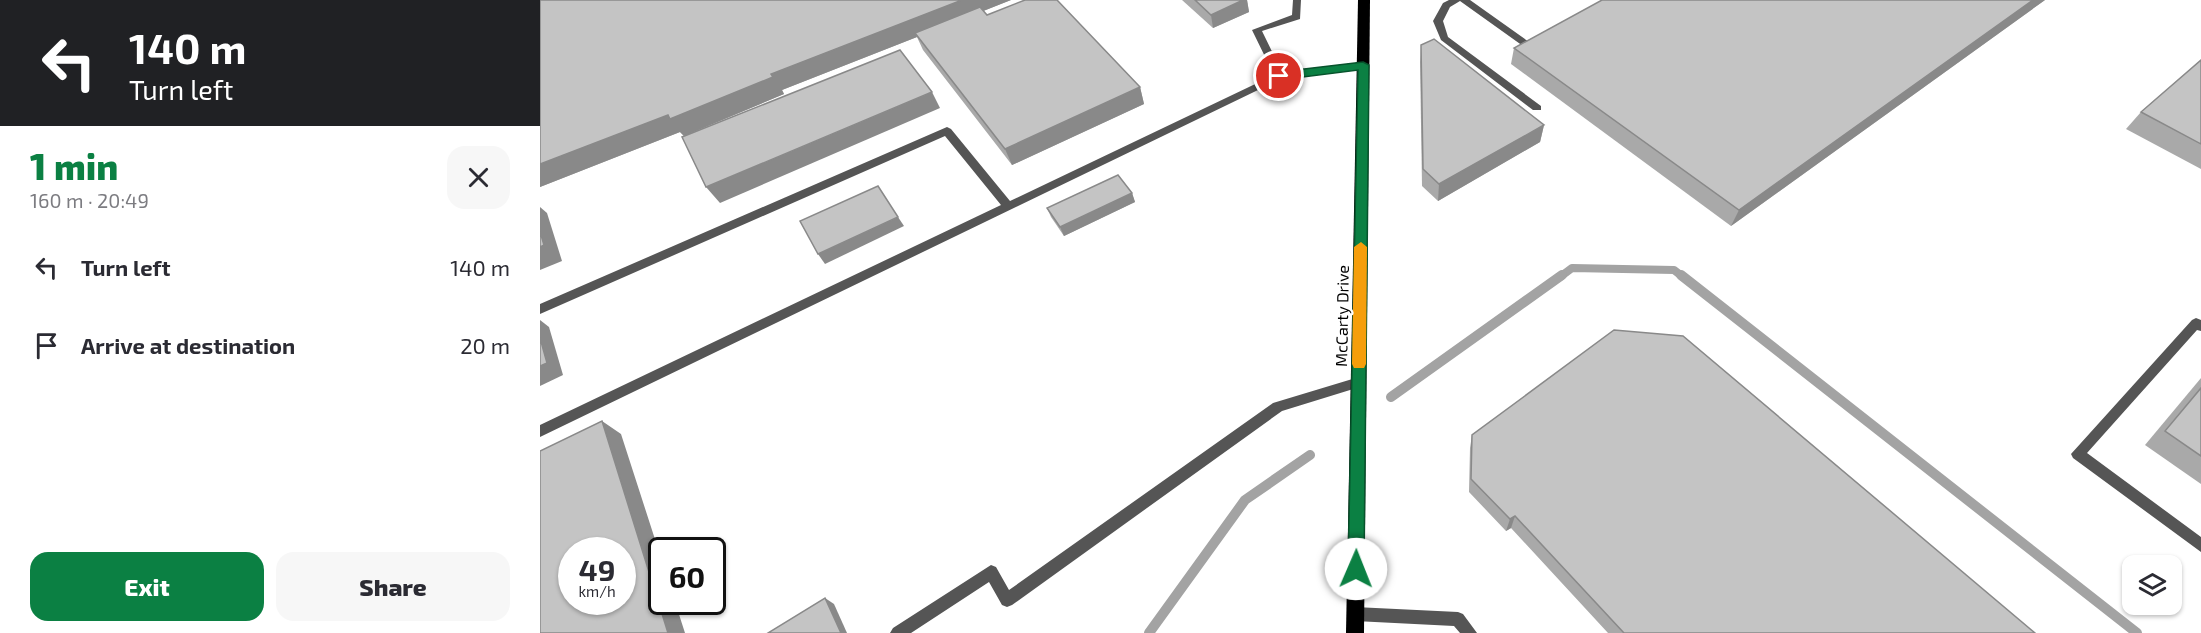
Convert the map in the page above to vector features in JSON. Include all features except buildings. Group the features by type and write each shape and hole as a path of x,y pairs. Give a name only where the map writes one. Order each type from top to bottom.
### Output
{"main road":[{"name":"McCarty Drive","path":"1355,633 1364,0"}],"lane":[{"path":"1279,76 1257,30 1297,17 1297,0"},
{"path":"1455,0 1446,5 1438,21 1444,38 1537,108"},
{"path":"1464,0 1526,44"},
{"path":"540,431 1279,76 1363,65"},
{"path":"540,309 947,131 1008,206"},
{"path":"2201,326 2196,323 2078,454 2201,545"},
{"path":"898,633 991,572 1007,600 1278,406 1359,382"},
{"path":"1355,614 1458,619 1469,633"}],"waterway":[{"path":"1560,277 1572,268 1674,270 1683,277"},
{"path":"1391,397 1562,275"},
{"path":"1681,275 2137,633"},
{"path":"1149,633 1245,500 1310,455"}],"slow traffic":[{"path":"1359,364 1361,247"}],"route":[{"path":"1279,76 1363,65 1356,569"}]}
